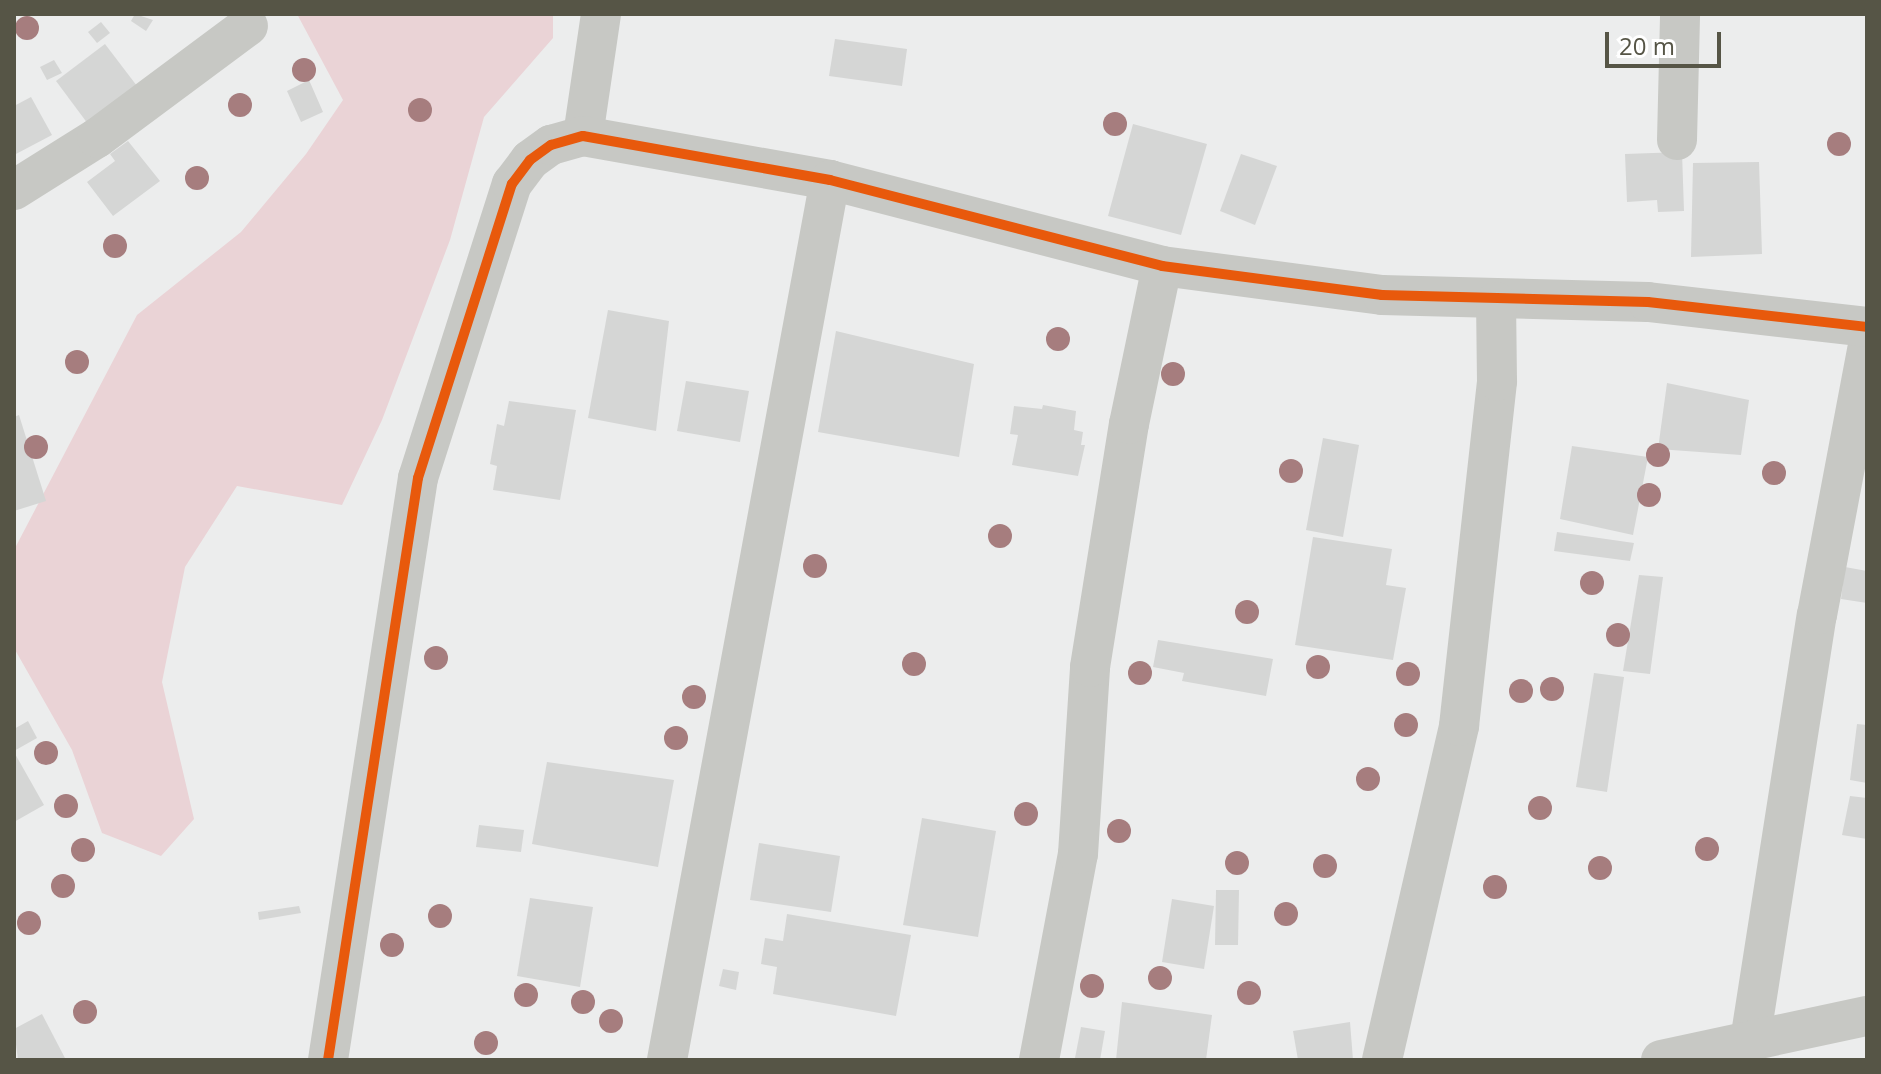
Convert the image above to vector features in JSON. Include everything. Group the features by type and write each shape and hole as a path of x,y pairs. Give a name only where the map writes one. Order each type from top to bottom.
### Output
{"street":[{"path":"583,136 601,14"},
{"path":"1677,140 1680,14"},
{"path":"14,190 97,138 248,26"},
{"path":"328,1060 416,493 434,417 512,184 530,160 551,145 583,136 830,180 1162,266 1382,295 1496,302 1648,302 1867,327"},
{"path":"667,1060 830,180"},
{"path":"1039,1060 1078,854 1090,667 1129,424 1162,266"},
{"path":"1382,1060 1459,726 1497,381 1496,302"},
{"path":"1750,1041 1817,615 1867,350"},
{"path":"1661,1060 1867,1016"}],"shaded area":[{"path":"297,14 553,14 553,38 484,117 450,240 382,420 342,505 237,486 185,567 162,682 194,819 161,856 102,833 72,750 14,648 14,550 137,315 241,232 306,154 343,100"}],"building":[{"path":"135,14 153,20 146,31 131,21"},
{"path":"101,22 110,33 97,43 88,32"},
{"path":"835,39 907,49 902,86 829,76"},
{"path":"105,44 137,86 88,124 56,81"},
{"path":"54,60 62,73 47,80 40,67"},
{"path":"309,80 323,112 301,122 287,91"},
{"path":"31,97 52,135 14,155 14,106"},
{"path":"1133,124 1207,144 1181,235 1108,216"},
{"path":"128,141 160,181 113,216 87,182 115,161 110,154"},
{"path":"1682,152 1684,211 1658,212 1657,200 1627,202 1625,154"},
{"path":"1241,154 1277,166 1255,225 1220,211"},
{"path":"1759,162 1762,254 1691,257 1693,163"},
{"path":"608,310 669,321 656,431 588,418"},
{"path":"836,331 974,364 959,457 818,432"},
{"path":"686,381 749,391 740,442 677,431"},
{"path":"1667,383 1749,400 1741,455 1658,449"},
{"path":"509,401 576,410 560,500 493,490 497,466 490,464 497,424 504,426"},
{"path":"1043,405 1076,411 1074,430 1083,432 1081,445 1085,445 1078,476 1012,465 1018,435 1010,434 1014,406 1042,409"},
{"path":"19,415 46,501 14,511 14,417"},
{"path":"1323,438 1359,445 1343,537 1306,530"},
{"path":"1572,446 1648,457 1633,535 1560,519"},
{"path":"1557,532 1634,543 1630,561 1554,551"},
{"path":"1313,537 1392,549 1386,585 1406,588 1393,660 1295,645"},
{"path":"1845,567 1867,571 1867,603 1841,599"},
{"path":"1639,575 1663,577 1650,674 1623,671"},
{"path":"1158,640 1273,659 1266,696 1182,681 1184,673 1153,667"},
{"path":"1594,673 1624,677 1607,792 1576,787"},
{"path":"28,721 37,738 14,751 14,729"},
{"path":"1857,724 1867,725 1867,783 1850,780"},
{"path":"14,752 44,805 14,822"},
{"path":"547,762 674,780 658,867 532,844"},
{"path":"1850,796 1867,798 1867,839 1842,835"},
{"path":"922,818 996,831 978,937 903,925"},
{"path":"479,825 524,830 521,852 476,847"},
{"path":"759,843 840,856 831,912 750,900"},
{"path":"1216,890 1239,890 1238,945 1215,945"},
{"path":"530,898 593,907 580,987 517,976"},
{"path":"1172,899 1214,906 1204,969 1162,962"},
{"path":"299,906 301,913 259,920 258,912"},
{"path":"787,914 911,935 896,1016 773,994 777,967 761,964 765,938 783,941"},
{"path":"723,969 739,972 736,990 719,986"},
{"path":"1122,1002 1212,1015 1206,1060 1116,1060"},
{"path":"42,1014 66,1060 18,1060 14,1029"},
{"path":"1350,1022 1353,1060 1298,1060 1293,1031"},
{"path":"1081,1027 1105,1031 1100,1060 1075,1058"}],"cycle path":[{"path":"328,1060 418,478 512,184 530,160 551,145 583,136 830,180 1162,266 1382,295 1648,302 1867,327"}]}
